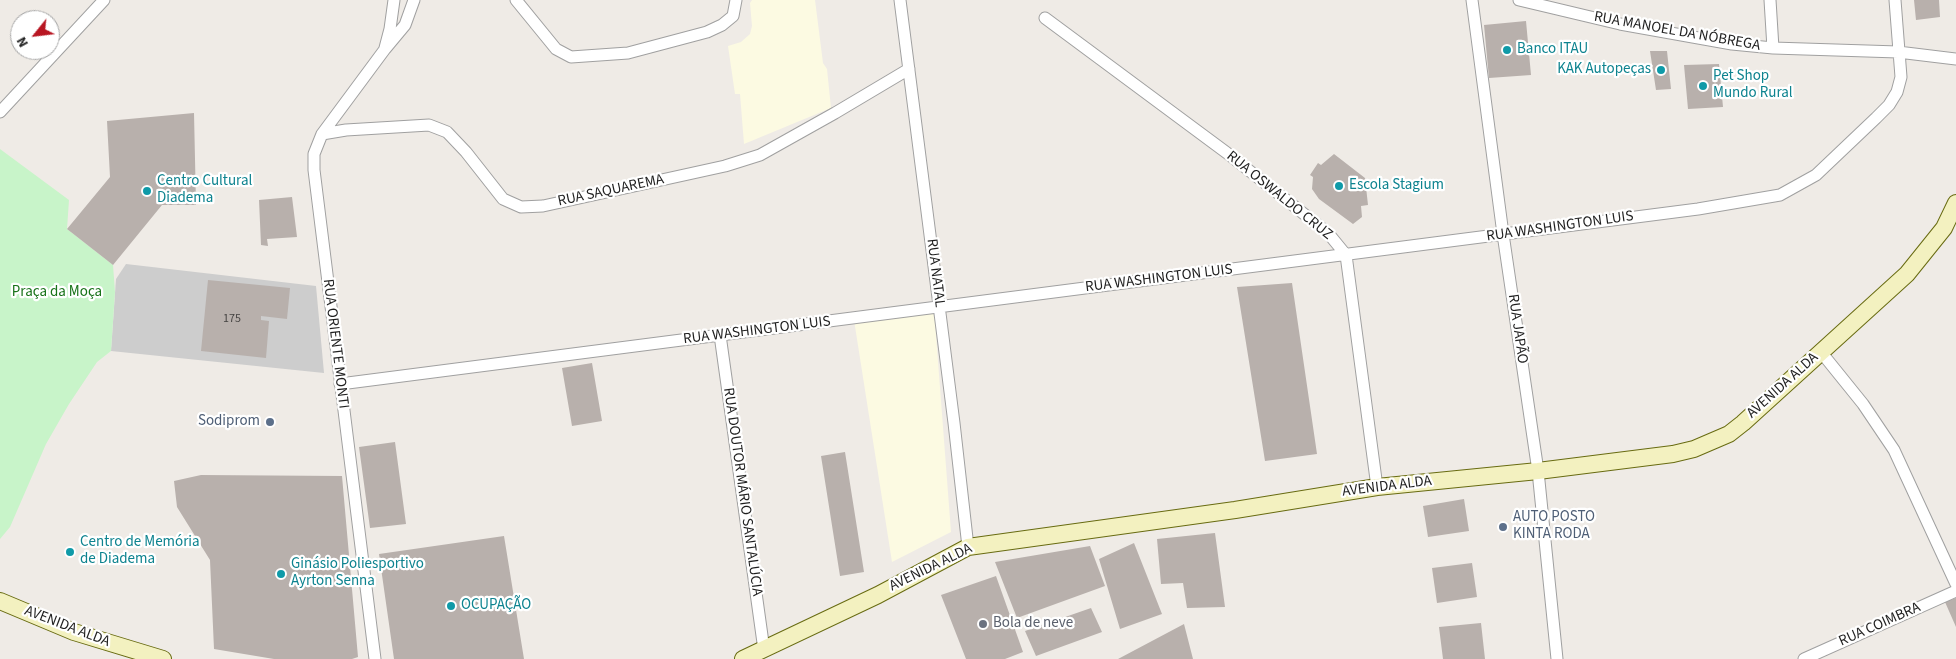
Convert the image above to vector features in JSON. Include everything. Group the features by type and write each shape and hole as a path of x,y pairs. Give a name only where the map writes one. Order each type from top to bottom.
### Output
{"main road":[{"name":"AVENIDA ALDA","path":"744,659 878,595 968,547 1235,510 1377,487 1538,471 1673,454 1694,449 1729,434 1743,423 1907,274 1944,228 1956,203"},
{"name":"AVENIDA ALDA","path":"0,601 74,632 163,659"}],"street":[{"path":"0,112 104,0"},
{"name":"RUA ORIENTE MONTI","path":"385,49 394,0"},
{"name":"RUA ORIENTE MONTI","path":"375,659 314,170 314,154 322,134 405,25 414,0"},
{"path":"516,0 556,49 571,57 628,53 707,32 722,25 733,16 736,0"},
{"name":"RUA NATAL","path":"900,0 968,547"},
{"name":"RUA JAPÃO","path":"1472,0 1503,234 1538,471 1556,659"},
{"name":"RUA MANOEL DA NÓBREGA","path":"1519,0 1620,24 1732,44 1773,48 1898,52 1956,59"},
{"path":"1770,0 1773,48"},
{"name":"RUA WASHINGTON LUIS","path":"340,384 1698,209 1780,195 1816,175 1889,105 1897,92 1901,77 1895,0"},
{"name":"RUA OSWALDO CRUZ","path":"1045,18 1228,153 1328,232 1346,255"},
{"name":"RUA SAQUAREMA","path":"322,134 356,129 430,125 447,132 466,152 503,199 521,206 543,206 744,161 779,146 909,69"},
{"path":"1346,255 1377,487"},
{"name":"RUA DOUTOR MÁRIO SANTALÚCIA","path":"720,335 764,650"},
{"path":"1821,352 1863,404 1894,450 1956,584"},
{"name":"RUA COIMBRA","path":"1804,659 1956,591"}],"shaded area":[{"path":"752,0 815,0 823,63 827,69 831,108 744,144 740,94 735,94 728,46 741,42 750,34 752,26 750,3"},
{"path":"126,264 316,286 324,373 111,351 116,279"},
{"path":"934,309 951,532 892,562 854,320"}],"green space":[{"name":"Praça da Moça","path":"0,149 69,200 67,229 113,265 115,292 111,351 97,362 69,404 46,444 10,527 0,539"}],"building":[{"path":"1914,0 1939,0 1940,17 1916,20"},
{"name":"Banco ITAU","path":"1526,21 1531,75 1489,78 1484,25"},
{"name":"KAK Autopeças","path":"1650,51 1667,51 1671,89 1656,90"},
{"name":"Pet Shop Mundo Rural","path":"1719,64 1723,107 1688,109 1684,65"},
{"name":"Centro Cultural Diadema","path":"194,113 196,205 162,205 113,265 67,229 110,177 107,121"},
{"name":"Escola Stagium","path":"1334,154 1365,178 1368,205 1361,206 1362,217 1353,224 1319,199 1312,189 1313,177 1310,175 1318,163 1321,165"},
{"path":"292,197 297,237 267,239 268,246 261,245 259,200"},
{"path":"208,280 290,288 287,319 261,316 261,320 269,321 266,358 201,351"},
{"path":"1292,283 1317,454 1265,461 1237,287"},
{"path":"592,363 602,421 572,426 562,368"},
{"path":"395,442 406,524 370,528 359,447"},
{"path":"845,452 864,572 840,576 821,456"},
{"name":"Ginásio Poliesportivo Ayrton Senna","path":"201,475 342,476 358,657 352,659 274,659 214,649 210,560 177,507 174,481"},
{"path":"1464,499 1469,531 1428,537 1423,506"},
{"path":"1215,533 1225,607 1187,608 1183,583 1161,584 1157,539"},
{"name":"OCUPAÇÃO","path":"504,536 524,659 394,659 379,554"},
{"path":"1134,543 1162,614 1120,629 1099,559"},
{"path":"1090,546 1105,586 1017,618 995,562"},
{"path":"1472,563 1477,597 1437,603 1432,568"},
{"name":"Bola de neve","path":"996,576 1023,652 1005,659 966,659 941,595"},
{"path":"1956,598 1956,627 1945,602"},
{"path":"1091,608 1102,632 1036,656 1025,631"},
{"path":"1481,623 1485,659 1443,659 1439,627"},
{"path":"1184,624 1193,659 1118,659"}],"place":[{"name":"Banco ITAU","path":"1507,50"},
{"name":"KAK Autopeças","path":"1661,70"},
{"name":"Pet Shop Mundo Rural","path":"1703,86"},
{"name":"Escola Stagium","path":"1339,186"},
{"name":"Centro Cultural Diadema","path":"147,191"},
{"name":"Sodiprom","path":"270,422"},
{"name":"AUTO POSTO KINTA RODA","path":"1503,527"},
{"name":"Centro de Memória de Diadema","path":"70,552"},
{"name":"Ginásio Poliesportivo Ayrton Senna","path":"281,574"},
{"name":"OCUPAÇÃO","path":"451,606"},
{"name":"Bola de neve","path":"983,624"}]}
